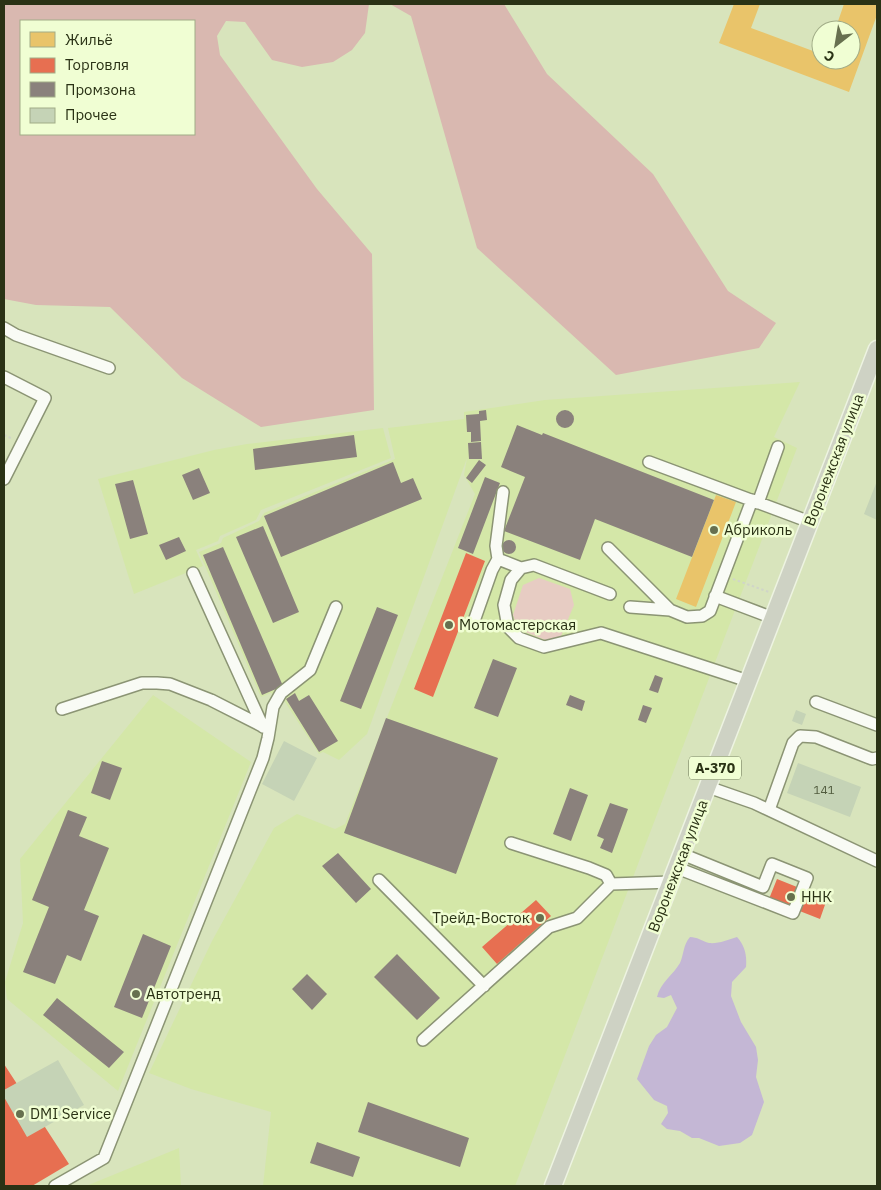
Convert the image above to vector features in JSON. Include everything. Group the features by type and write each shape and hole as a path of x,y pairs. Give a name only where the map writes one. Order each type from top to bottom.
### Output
{"highway":[{"name":"Воронежская улица","path":"553,1186 877,349"}],"lane":[{"path":"4,328 16,335 109,368"},
{"path":"4,377 45,398 4,479"},
{"path":"630,607 670,610 688,617 702,616 710,611 723,575 778,447"},
{"path":"649,462 810,522"},
{"path":"473,624 492,570 498,559 496,546 503,492"},
{"path":"608,548 670,610"},
{"path":"498,559 521,568 534,565 610,594"},
{"path":"521,568 511,580 504,605 508,627 519,638 544,647 601,633 748,681"},
{"path":"193,573 268,738"},
{"path":"715,596 772,618"},
{"path":"54,1186 104,1158 263,758 273,707 281,693 310,670 336,607"},
{"path":"62,709 142,684 170,684 212,700 262,726"},
{"path":"816,702 877,725"},
{"path":"769,810 793,743 800,736 816,737 872,759 877,758"},
{"path":"708,787 769,810 877,861"},
{"path":"511,843 589,868 606,875 611,884"},
{"path":"424,1040 549,927 577,918 611,884 677,868 763,887 772,864 807,878 793,913 677,868"},
{"path":"379,880 484,986"}],"path":[{"path":"723,575 781,597"}],"shaded area":[{"path":"4,4 369,4 365,33 352,50 333,62 302,67 272,60 245,22 226,21 217,36 220,55 317,189 372,254 374,410 261,427 182,378 110,307 36,305 4,299"},
{"path":"390,4 504,4 547,74 653,174 728,291 776,323 759,348 616,375 477,248 411,16"},
{"path":"800,382 774,437 797,448 515,1186 263,1186 271,1112 191,1089 149,1073 212,941 274,828 297,814 335,829 345,824 475,494 464,475 467,458 367,734 339,760 323,752 319,754 285,702 271,693 261,697 199,552 221,543 223,538 259,521 264,513 395,459 388,428 464,419 464,412 545,400"},
{"path":"383,428 391,458 261,510 256,520 220,536 218,541 196,550 203,566 134,594 98,479 214,450 247,444"},
{"path":"539,578 570,589 574,605 561,636 548,641 518,629 513,615 523,585"},
{"path":"153,695 251,762 118,1091 7,999 5,982 23,923 20,859"},
{"path":"690,937 712,943 723,942 737,937 745,951 746,967 732,982 731,996 741,1022 756,1047 758,1060 756,1077 764,1102 752,1135 740,1143 719,1146 699,1138 692,1138 680,1131 667,1129 661,1124 668,1113 667,1106 654,1100 637,1079 649,1046 656,1035 667,1027 677,1008 671,995 664,998 657,997 661,987 680,963"},
{"path":"179,1148 181,1186 86,1186"}],"building: Жильё":[{"path":"734,4 760,4 751,28 811,50 811,70 857,70 849,92 719,43"},
{"path":"844,4 877,4 877,15 861,59 861,20 838,20"},
{"name":"Абриколь","path":"716,495 736,502 696,607 676,599"}],"building: Торговля":[{"name":"Мотомастерская","path":"466,553 485,561 433,697 414,689"},
{"path":"777,879 827,899 820,919 769,899"},
{"path":"536,900 551,916 497,964 482,947"},
{"name":"DMI Service","path":"4,1064 69,1164 32,1186 4,1186"}],"building: Промзона":[{"path":"486,410 487,420 480,421 481,441 471,442 471,432 467,432 466,415 479,414 479,411"},
{"path":"565,410 571,413 574,419 571,425 565,428 559,425 556,419 559,413"},
{"path":"517,425 542,435 543,433 714,500 692,557 595,519 580,560 504,531 525,477 501,467"},
{"path":"354,435 357,457 255,470 253,449"},
{"path":"481,442 482,459 469,459 468,443"},
{"path":"479,460 486,465 472,483 466,478"},
{"path":"393,462 401,483 413,478 422,499 281,557 264,516"},
{"path":"199,468 210,493 193,500 182,475"},
{"path":"485,477 500,483 473,554 458,548"},
{"path":"133,480 148,534 130,539 115,484"},
{"path":"263,526 299,612 273,623 236,537"},
{"path":"179,537 186,551 166,560 159,545"},
{"path":"509,540 514,542 516,547 514,552 509,554 504,552 502,547 504,542"},
{"path":"223,547 283,686 262,695 203,555"},
{"path":"377,607 398,615 361,709 340,701"},
{"path":"493,659 517,668 498,717 474,708"},
{"path":"655,675 663,678 658,693 649,690"},
{"path":"295,693 299,701 309,695 338,741 319,752 286,699"},
{"path":"570,695 585,701 582,711 566,705"},
{"path":"643,705 652,708 646,723 638,720"},
{"path":"386,718 498,758 456,874 344,833"},
{"path":"102,761 122,768 110,800 91,793"},
{"path":"570,788 588,795 571,841 553,834"},
{"path":"610,803 628,809 612,853 600,848 604,839 597,836"},
{"path":"68,810 87,817 79,836 109,848 84,910 99,916 81,961 67,955 55,984 23,972 49,907 32,900"},
{"path":"338,853 371,889 356,903 322,866"},
{"path":"143,934 171,946 142,1018 114,1007"},
{"path":"397,954 440,998 417,1020 374,977"},
{"path":"307,974 327,994 312,1010 292,989"},
{"path":"57,998 124,1052 109,1068 43,1015"},
{"path":"368,1102 469,1138 460,1167 358,1132"},
{"path":"317,1142 360,1157 353,1177 310,1163"}],"building: Прочее":[{"path":"877,481 877,520 864,514"},
{"path":"796,710 806,714 802,725 792,721"},
{"path":"284,741 317,758 294,801 262,784"},
{"path":"798,763 861,787 850,817 787,793"},
{"path":"58,1060 84,1105 27,1137 4,1097 4,1090"}],"place":[{"name":"Абриколь","path":"714,530"},
{"name":"Мотомастерская","path":"449,625"},
{"name":"ННК","path":"791,897"},
{"name":"Трейд-Восток","path":"540,918"},
{"name":"Автотренд","path":"136,994"},
{"name":"DMI Service","path":"20,1114"}]}
